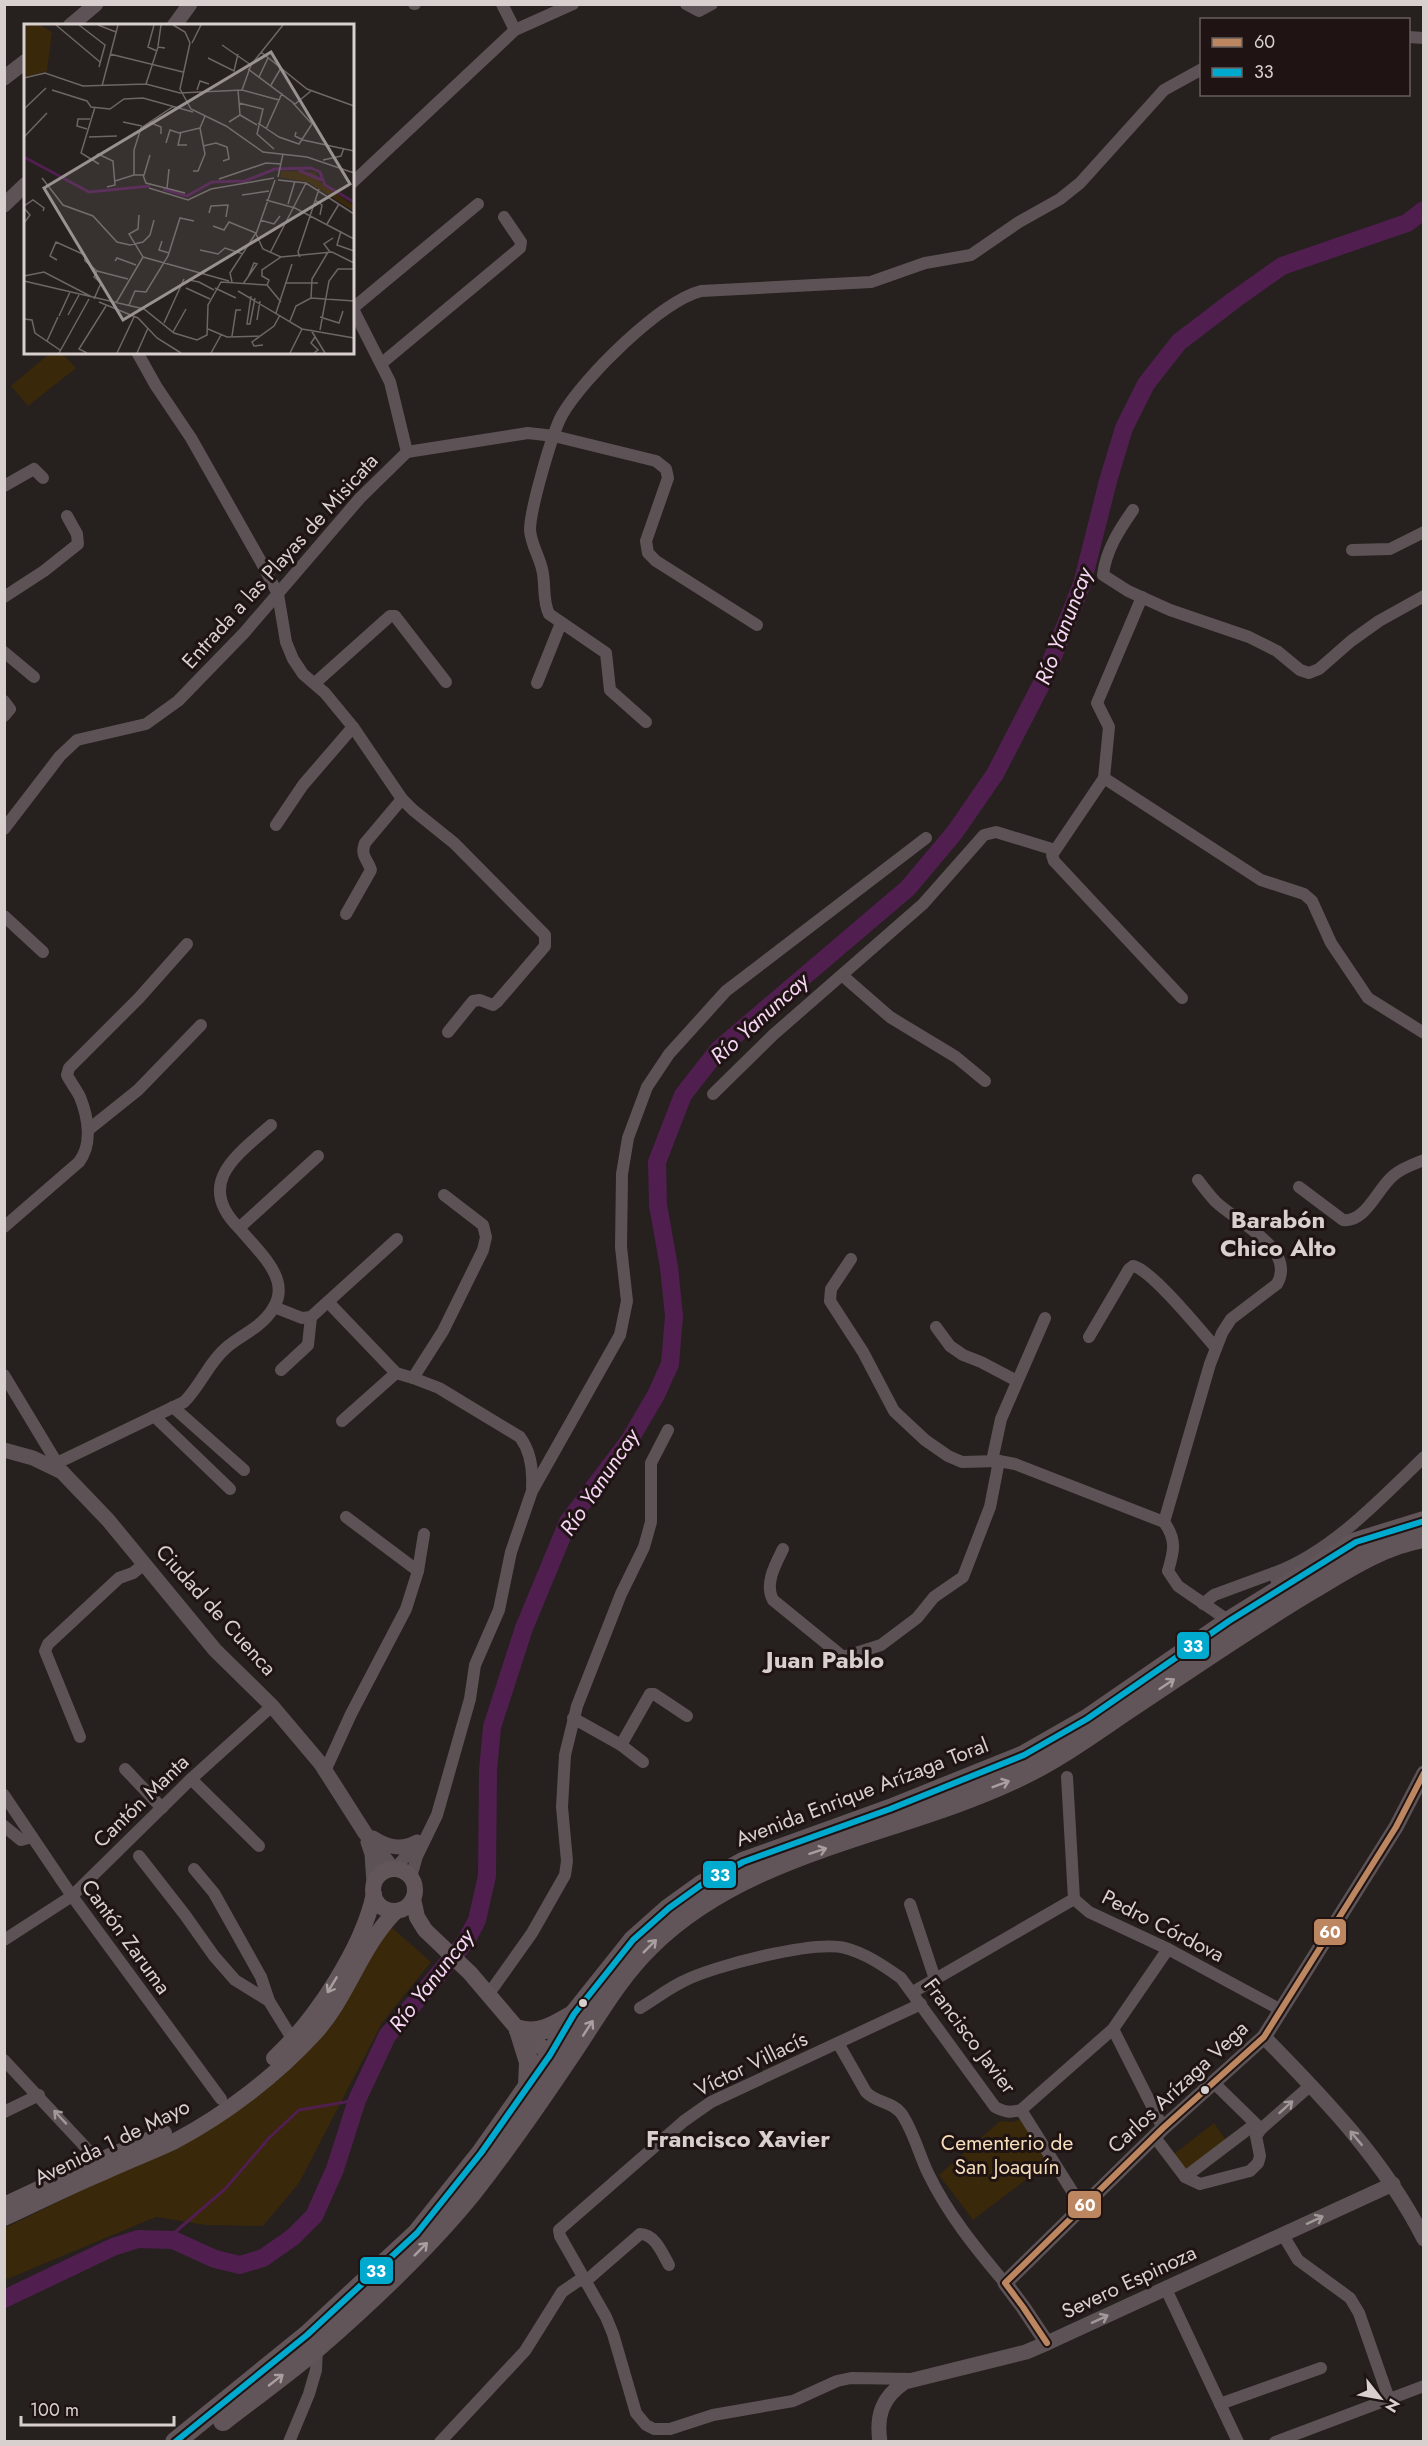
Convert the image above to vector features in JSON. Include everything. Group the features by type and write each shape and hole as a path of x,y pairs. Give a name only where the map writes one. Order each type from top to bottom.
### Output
{"main road":[{"name":"Avenida Enrique Arízaga Toral","path":"197,2442 317,2347 435,2235 471,2194 536,2106 557,2060 574,2014 633,1940 669,1908 743,1862 934,1792 1024,1755 1087,1719 1229,1621 1356,1542 1424,1521"},
{"name":"Avenida Enrique Arízaga Toral","path":"175,2442 307,2335 417,2233 481,2154 527,2088 557,2060 629,1968 673,1925 707,1901 746,1879 787,1861 904,1822 1021,1776 1064,1752 1280,1589 1353,1565 1385,1549 1424,1538"},
{"path":"427,1932 417,1917 413,1899 415,1888 411,1877 402,1870 394,1869 382,1873 374,1889 379,1905 397,1911 427,1932 470,1973 519,2030 557,2060"},
{"name":"Avenida 1 de Mayo","path":"4,2218 168,2132 221,2099 268,2064 293,2040 321,2003 358,1941 370,1913 374,1889"},
{"path":"397,1911 407,1906 413,1899"},
{"name":"Avenida 1 de Mayo","path":"4,2205 103,2165 174,2141 203,2124 264,2080 318,2030 333,2009 376,1934 397,1911"},
{"path":"519,2030 536,2033 555,2026 574,2014"},
{"path":"519,2030 530,2062 527,2088"}],"street":[{"path":"72,24 96,4"},
{"path":"175,24 190,4"},
{"path":"502,4 515,30"},
{"path":"354,181 515,30 573,4"},
{"path":"686,4 699,11 712,4"},
{"path":"4,78 24,63"},
{"path":"646,722 610,690 606,653 549,614 545,606 542,571 531,538 530,528 554,435 563,415 585,384 607,361 685,295 701,291 865,283 925,262 971,255 1019,222 1060,199 1080,183 1164,90 1200,70"},
{"path":"4,205 24,186"},
{"path":"354,307 478,204"},
{"path":"382,363 520,248 521,242 504,217"},
{"path":"354,310 390,382 407,452"},
{"path":"138,354 156,386 197,448 278,594 286,642 303,674 315,683 352,727 402,799 454,843 542,931 546,941 540,952 497,1002 493,1005 480,1000 473,1002 448,1032"},
{"name":"Entrada a las Playas de Misicata","path":"4,829 68,747 77,740 146,724 178,701 244,633 360,498 407,452 528,433 554,435 656,461 666,469 668,478 646,541 648,553 656,561 757,625"},
{"path":"4,486 34,469 43,478"},
{"path":"1133,510 1110,548 1103,575 1118,586 1195,620 1250,637 1277,651 1300,670 1310,673 1319,669 1351,641 1379,621 1424,596"},
{"path":"4,597 44,571 78,544 77,534 67,516"},
{"path":"1352,550 1389,549 1423,535"},
{"path":"1142,597 1097,704 1109,727 1110,738 1104,778 1052,855 1054,861 1182,998"},
{"path":"315,683 390,616 395,616 446,682"},
{"path":"537,683 561,623"},
{"path":"4,652 34,677"},
{"path":"4,701 10,709 4,716"},
{"path":"276,825 303,785 352,727"},
{"path":"1104,778 1261,880 1304,894 1312,901 1331,943 1368,998 1424,1033"},
{"path":"346,914 371,870 362,850 365,843 402,799"},
{"path":"713,1094 773,1035 923,904 969,848 984,835 996,832 1055,850"},
{"path":"394,1869 422,1837 436,1815 470,1699 475,1665 499,1610 511,1552 532,1491 620,1335 627,1301 621,1247 622,1174 628,1138 647,1087 669,1054 726,991 926,838"},
{"path":"4,916 43,952"},
{"path":"4,1227 87,1153 88,1130 79,1095 67,1076 69,1068 115,1023 187,944"},
{"path":"843,976 890,1017 956,1057 985,1081"},
{"path":"88,1130 138,1090 201,1024"},
{"path":"4,1375 59,1467 151,1417 184,1402 195,1392 225,1348 258,1326 274,1308 280,1283 276,1272 239,1228 225,1208 219,1192 220,1180 225,1169 238,1154 272,1125"},
{"path":"239,1228 318,1156"},
{"path":"1299,1187 1343,1220 1350,1221 1359,1217 1393,1175 1424,1160"},
{"path":"1164,1522 1216,1348 1231,1319 1277,1284 1282,1276 1283,1267 1263,1238 1215,1201 1198,1180"},
{"path":"413,1378 443,1331 483,1250 486,1237 483,1225 444,1195"},
{"path":"274,1308 302,1318 311,1317 397,1239"},
{"path":"851,1259 831,1289 830,1301 862,1352 894,1411 925,1440 948,1456 962,1462 995,1461 1015,1464 1164,1522 1172,1534 1174,1553 1168,1571 1178,1586 1229,1621"},
{"path":"1089,1337 1129,1269 1133,1266 1145,1273 1182,1308 1216,1348"},
{"path":"328,1302 396,1373 439,1388 520,1437 526,1445 531,1462 532,1491"},
{"path":"281,1370 308,1345 311,1317"},
{"path":"783,1549 769,1586 769,1593 773,1600 843,1657 880,1645 917,1618 933,1597 963,1577 990,1507 1001,1419 1045,1318"},
{"path":"936,1327 950,1346 963,1355 1017,1381"},
{"path":"342,1421 396,1373"},
{"path":"172,1407 244,1470"},
{"path":"151,1417 227,1490"},
{"path":"489,1995 532,1933 565,1875 567,1861 562,1807 564,1765 573,1718 618,1603 644,1547 651,1522 651,1463 668,1430"},
{"name":"Ciudad de Cuenca","path":"5,1450 59,1467 108,1520 215,1650 272,1706 326,1771 365,1833 394,1869"},
{"path":"1203,1604 1214,1595 1280,1589 1311,1555 1424,1457"},
{"path":"346,1517 418,1571"},
{"path":"326,1771 355,1706 406,1610 418,1571 424,1534"},
{"path":"80,1737 45,1651 48,1644 119,1578 133,1573 144,1564"},
{"path":"621,1745 650,1694 654,1694 687,1716"},
{"name":"Cantón Manta","path":"4,1940 72,1896 191,1779 272,1706"},
{"path":"573,1718 621,1745 643,1762"},
{"path":"125,1769 162,1808"},
{"name":"Carlos Arízaga Vega","path":"1005,2283 1159,2132 1264,2037 1396,1827 1424,1773"},
{"name":"Pedro Córdova","path":"1067,1777 1074,1899 1089,1912 1168,1949 1281,2010"},
{"path":"191,1779 259,1846"},
{"name":"Cantón Zaruma","path":"4,1795 72,1896 221,2099"},
{"path":"4,1826 21,1840 32,1837"},
{"path":"365,1833 391,1847 401,1848 422,1837"},
{"name":"Ciudad de Cuenca","path":"365,1833 372,1854 374,1889"},
{"path":"411,1877 422,1837"},
{"path":"139,1856 186,1915 214,1956 235,1980 269,2001"},
{"path":"194,1869 214,1893 261,1977 269,2001 293,2040"},
{"path":"913,1992 1074,1899"},
{"path":"910,1904 935,1979"},
{"name":"Francisco Javier","path":"640,2008 683,1981 776,1953 820,1946 844,1948 864,1955 901,1978 995,2106 1004,2112 1012,2113 1021,2110 1113,2029 1168,1949"},
{"name":"Víctor Villacís","path":"586,2280 560,2236 559,2230 684,2121 711,2102 921,2004"},
{"path":"1113,2029 1159,2132 1185,2177 1200,2184 1250,2171 1258,2163 1260,2156 1256,2136 1258,2127"},
{"path":"1264,2037 1311,2085 1393,2184 1420,2223 1424,2239"},
{"path":"838,2043 866,2092 871,2097 890,2103 903,2116 928,2174 955,2218 1023,2307 1047,2343"},
{"path":"4,2060 103,2165"},
{"path":"1213,2082 1258,2127"},
{"path":"1185,2177 1258,2127 1311,2085"},
{"path":"4,2112 39,2095"},
{"path":"1021,2110 1082,2207"},
{"name":"Severo Espinoza","path":"880,2442 879,2419 884,2402 897,2387 914,2379 1026,2352 1393,2184"},
{"path":"440,2442 525,2351 562,2292 578,2281 586,2280 640,2234 647,2234 653,2239 669,2265"},
{"path":"1282,2235 1298,2260 1350,2298 1359,2313 1389,2398"},
{"path":"586,2280 613,2334 636,2413 646,2425 654,2429 670,2429 713,2415 787,2403 837,2380 850,2378 914,2379"},
{"path":"1166,2289 1238,2442"},
{"path":"289,2442 309,2394 316,2370 317,2347"},
{"path":"1220,2404 1321,2368"},
{"path":"1275,2442 1424,2386"}],"green space":[{"path":"49,354 63,354 76,368 28,406 11,386"},
{"path":"389,1925 431,1962 382,2023 299,2183 263,2226 206,2225 156,2217 5,2280 5,2228 94,2184 278,2075"},
{"name":"Cementerio de San Joaquín","path":"1022,2118 1048,2163 973,2220 939,2175 1000,2121 1013,2122"},
{"path":"1214,2123 1228,2143 1186,2176 1170,2157"}],"waterway":[{"name":"Río Yanuncay","path":"4,2299 113,2247 138,2239 173,2240 215,2259 240,2265 263,2258 293,2237 314,2216 335,2169 357,2100 387,2036 466,1941 477,1920 487,1876 488,1770 492,1727 524,1628 568,1522 629,1441 656,1395 670,1364 674,1316 669,1267 658,1205 657,1162 683,1095 719,1049 908,888 955,832 995,774 1044,679 1082,584 1124,428 1146,384 1179,342 1282,266 1407,223 1424,210"},
{"name":"Río Yanuncay","path":"166,2240 225,2189 270,2137 299,2110 357,2100"}],"transit line":[{"name":"33","path":"175,2442 307,2335 417,2233 481,2153 550,2055 574,2014 633,1940 669,1908 701,1885 743,1862 890,1809 1024,1755 1087,1719 1229,1621 1356,1542 1424,1521"},
{"name":"60","path":"1047,2343 1005,2283 1163,2128 1264,2037 1396,1827 1424,1773"}],"district":[{"name":"Barabón Chico Alto","path":"1278,1234"},
{"name":"Juan Pablo","path":"825,1660"},
{"name":"Francisco Xavier","path":"738,2139"}]}
